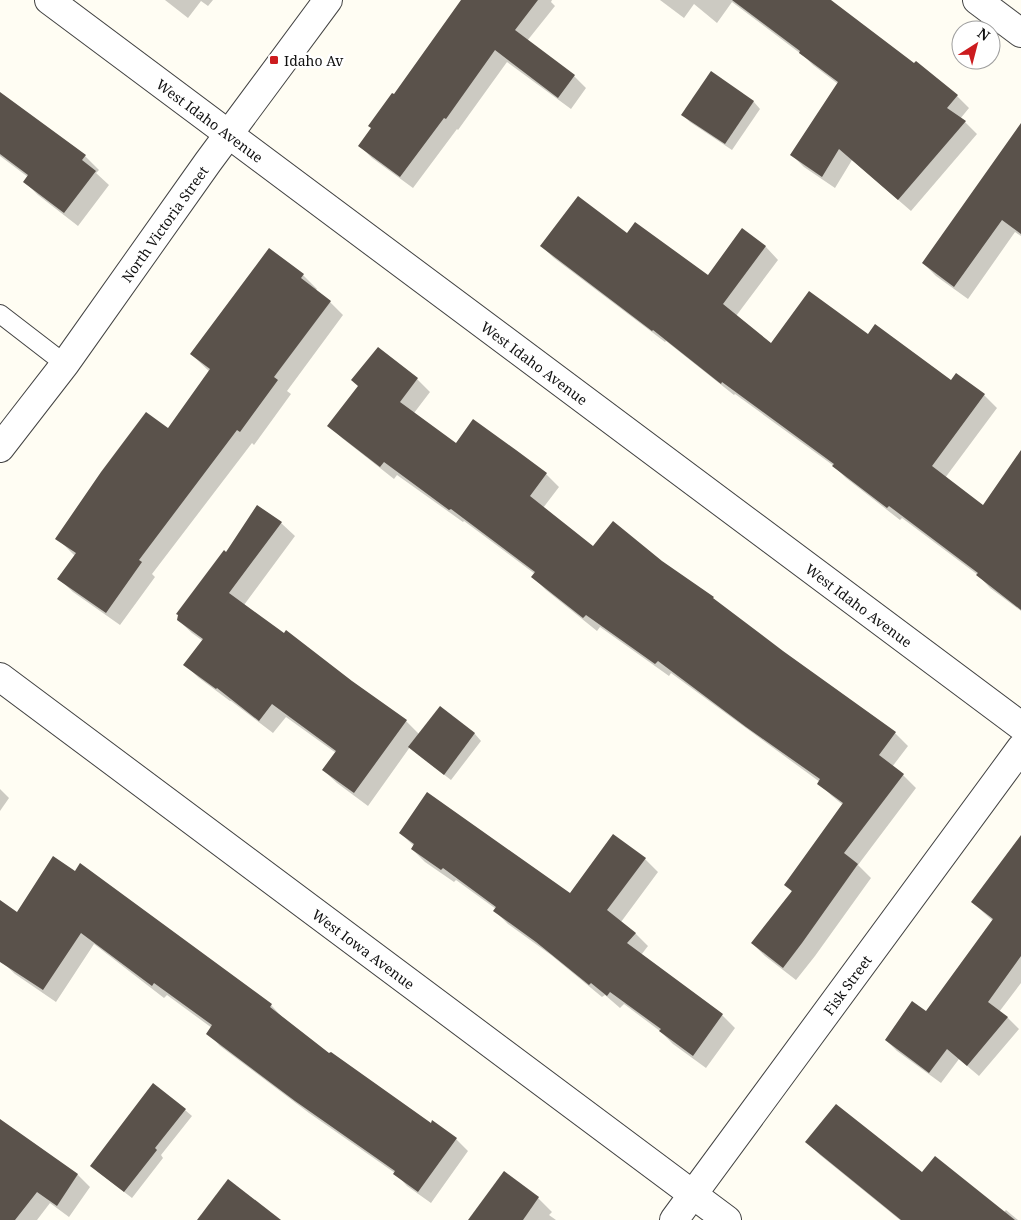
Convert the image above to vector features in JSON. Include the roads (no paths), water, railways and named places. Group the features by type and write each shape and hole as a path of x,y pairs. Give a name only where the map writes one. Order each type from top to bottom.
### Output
{"street":[{"name":"West Idaho Avenue","path":"49,0 1021,726"},
{"name":"North Victoria Street","path":"0,448 64,364 328,0"},
{"path":"977,0 1021,33"},
{"name":"West Iowa Avenue","path":"0,677 727,1220"},
{"name":"Fisk Street","path":"674,1220 1021,748"}],"lane":[{"path":"0,314 64,364"}],"place":[{"name":"Idaho Av","path":"274,60"}]}
